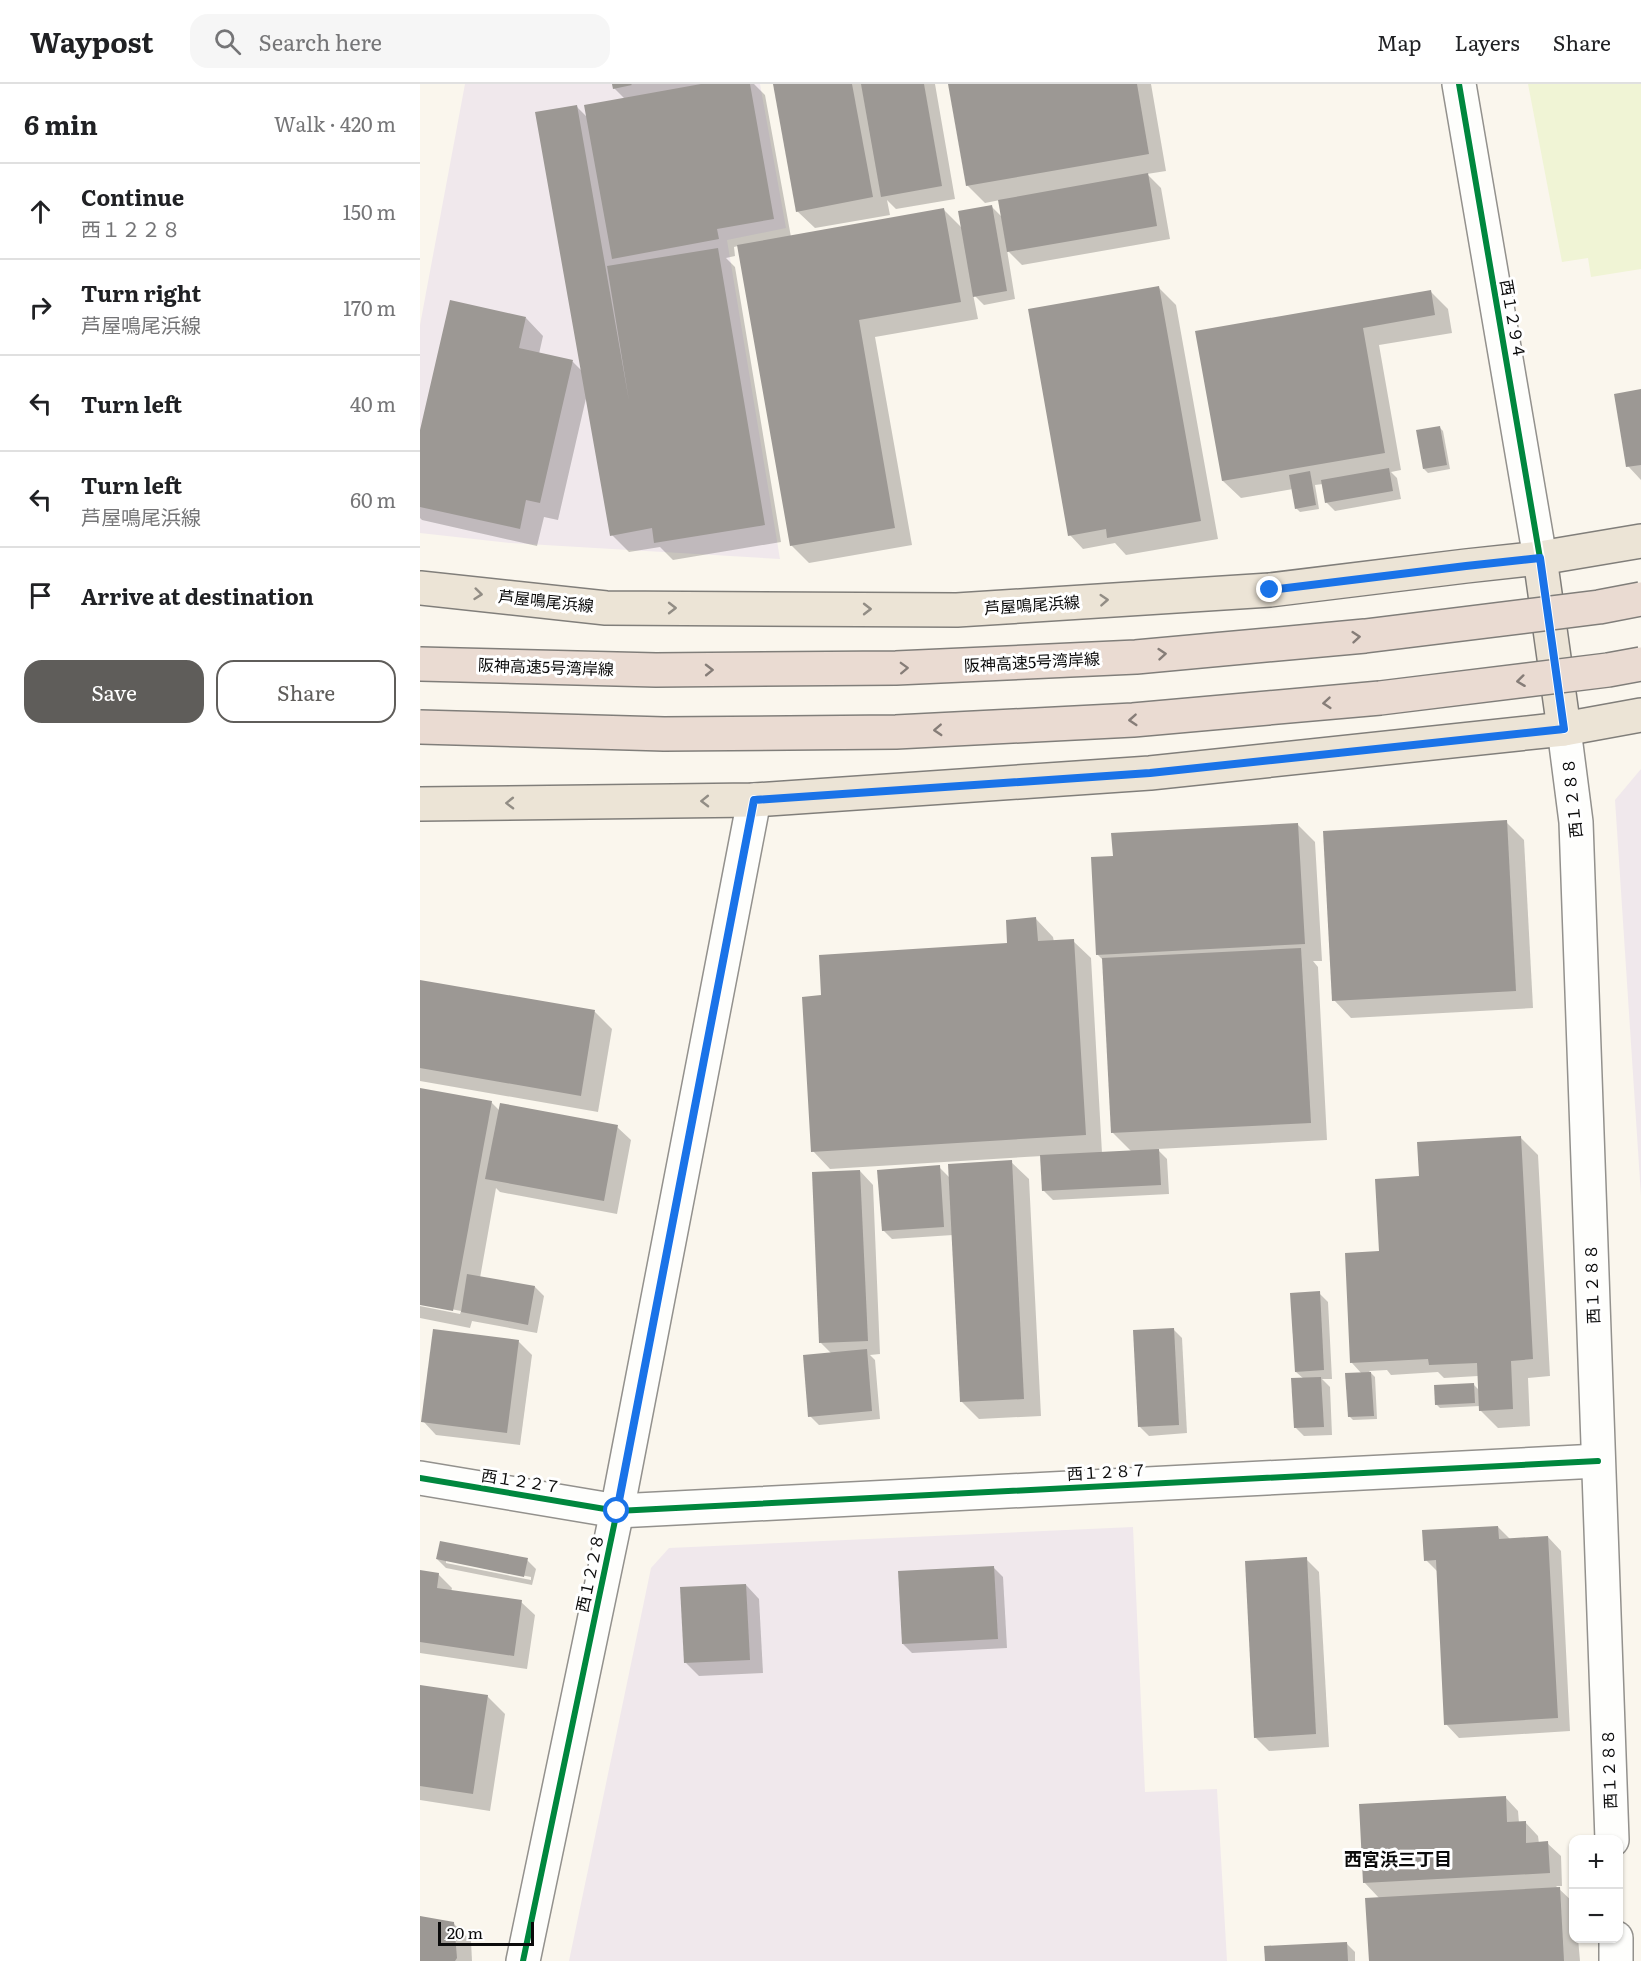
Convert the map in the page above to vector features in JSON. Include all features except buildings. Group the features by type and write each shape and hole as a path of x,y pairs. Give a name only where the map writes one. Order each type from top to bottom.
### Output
{"highway":[{"name":"阪神高速5号湾岸線","path":"420,664 656,670 862,669 1136,657 1365,636 1599,607 1641,599"},
{"path":"420,727 664,734 884,732 1133,720 1380,698 1641,664"}],"main road":[{"name":"芦屋鳴尾浜線","path":"420,588 606,608 957,610 1270,590 1540,558 1641,541"},
{"path":"1540,558 1564,729"},
{"path":"420,804 754,800 1150,773 1564,729 1641,715"}],"street":[{"name":"西１２９４","path":"1459,84 1540,558"},
{"name":"西１２８８","path":"1564,729 1576,822 1612,1835"},
{"name":"西１２２８","path":"523,1961 617,1511 754,800"},
{"name":"西１２８７","path":"617,1511 1598,1461"},
{"name":"西１２２７","path":"420,1478 617,1511"},
{"path":"1616,1943 1616,1961"}],"shaded area":[{"path":"465,84 760,84 786,228 727,240 780,559 511,543 420,533 420,325"},
{"path":"1641,769 1641,1196 1615,800"},
{"path":"1133,1527 1145,1792 1217,1789 1227,1961 569,1961 651,1568 669,1548"}],"green space":[{"path":"1528,84 1641,84 1641,269 1591,277 1588,258 1562,262"}],"cycle path":[{"path":"1459,84 1540,558 1564,729"},
{"path":"523,1961 617,1511 754,800"},
{"path":"420,1478 617,1511 1598,1461"}],"district":[{"name":"西宮浜三丁目","path":"1398,1860"}],"route":[{"path":"617,1511 754,800 1150,773 1564,729 1540,558 1270,590"}]}
